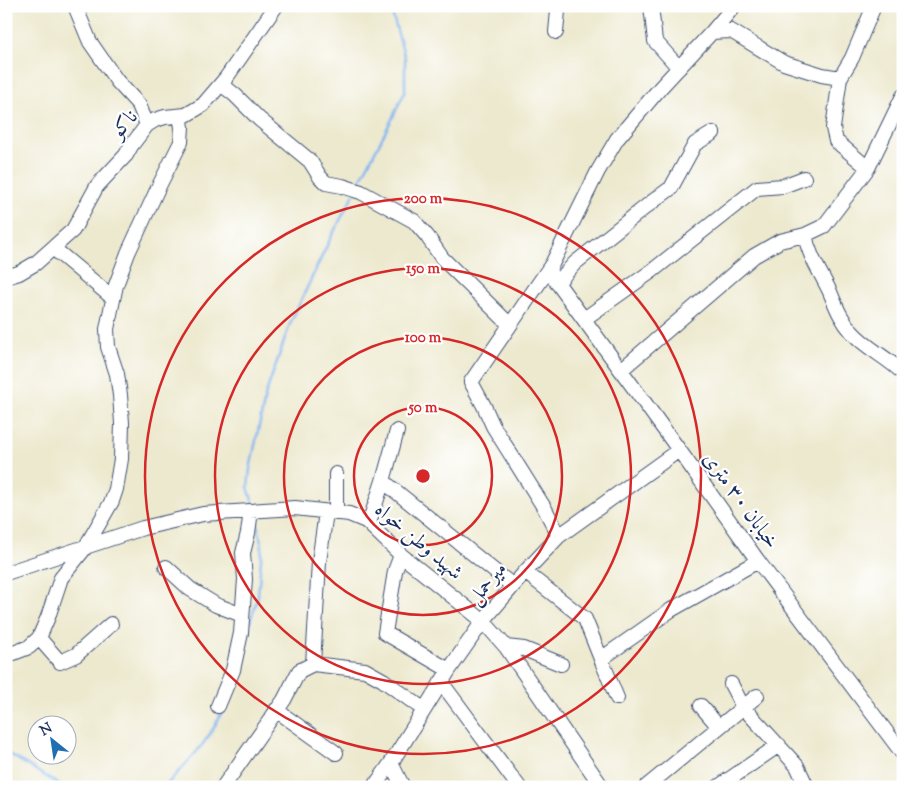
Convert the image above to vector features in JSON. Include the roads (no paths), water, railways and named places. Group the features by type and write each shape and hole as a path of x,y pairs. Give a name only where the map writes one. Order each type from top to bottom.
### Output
{"street":[{"path":"75,6 90,42 117,82 139,105 146,125"},
{"name":"ناکو","path":"6,277 19,273 36,263 72,230 96,186 126,155 146,125 165,117 186,115 203,105 221,84 276,6"},
{"path":"556,32 560,6"},
{"path":"651,6 655,41 679,68"},
{"path":"559,536 545,509 493,426 471,382 552,264 598,171 617,139 734,6"},
{"path":"868,168 836,141 833,128 840,78 852,58 869,8"},
{"path":"712,32 731,31 784,64 840,78"},
{"path":"221,84 259,119 310,160 326,184 342,186 361,192 414,221 442,258 510,325"},
{"path":"621,370 754,256 780,241 805,236 824,226 868,168 903,96"},
{"path":"6,656 29,647 39,638 61,578 85,548 112,501 116,489 121,459 122,423 117,374 108,347 107,329 116,285 128,253 181,142 182,127 180,116"},
{"path":"557,283 575,263 671,188 695,144 713,133"},
{"path":"584,319 652,271 757,188 784,186 804,178"},
{"path":"805,236 807,247 839,314 851,332 870,349 888,359 903,373"},
{"path":"53,248 114,298"},
{"name":"خیابان ۳۰ متری","path":"548,270 758,560 903,754"},
{"path":"369,523 397,431"},
{"name":"میرحمل","path":"374,787 445,676 483,622 525,572 559,536 679,450"},
{"path":"312,664 318,562 331,512 336,474"},
{"path":"383,481 513,586"},
{"name":"شهید وطن خواه","path":"6,573 143,528 204,514 294,508 349,514 369,523 401,555 483,622 506,647 602,787"},
{"path":"218,706 233,670 241,632 245,579 243,553 251,511"},
{"path":"401,555 395,571 385,633 445,676 519,787"},
{"path":"601,659 671,610 758,560"},
{"path":"166,567 190,589 216,605 242,615"},
{"path":"525,572 585,619 617,698"},
{"path":"39,638 60,662 76,655 112,624"},
{"path":"506,647 524,649 561,664"},
{"path":"223,787 284,700 299,671 312,664 365,670 383,680 423,710"},
{"path":"731,684 743,707 798,766 807,787"},
{"path":"646,787 757,696"},
{"path":"700,706 719,728"},
{"path":"276,710 336,753"},
{"path":"719,786 779,745"},
{"path":"391,763 403,787"}],"waterway":[{"path":"357,186 405,91 405,58 390,6"},
{"path":"254,507 248,487 266,393 290,324 331,237 354,194"},
{"path":"247,632 258,596 262,547 256,517"},
{"path":"164,787 204,742 222,711"},
{"path":"6,752 63,787"}]}
